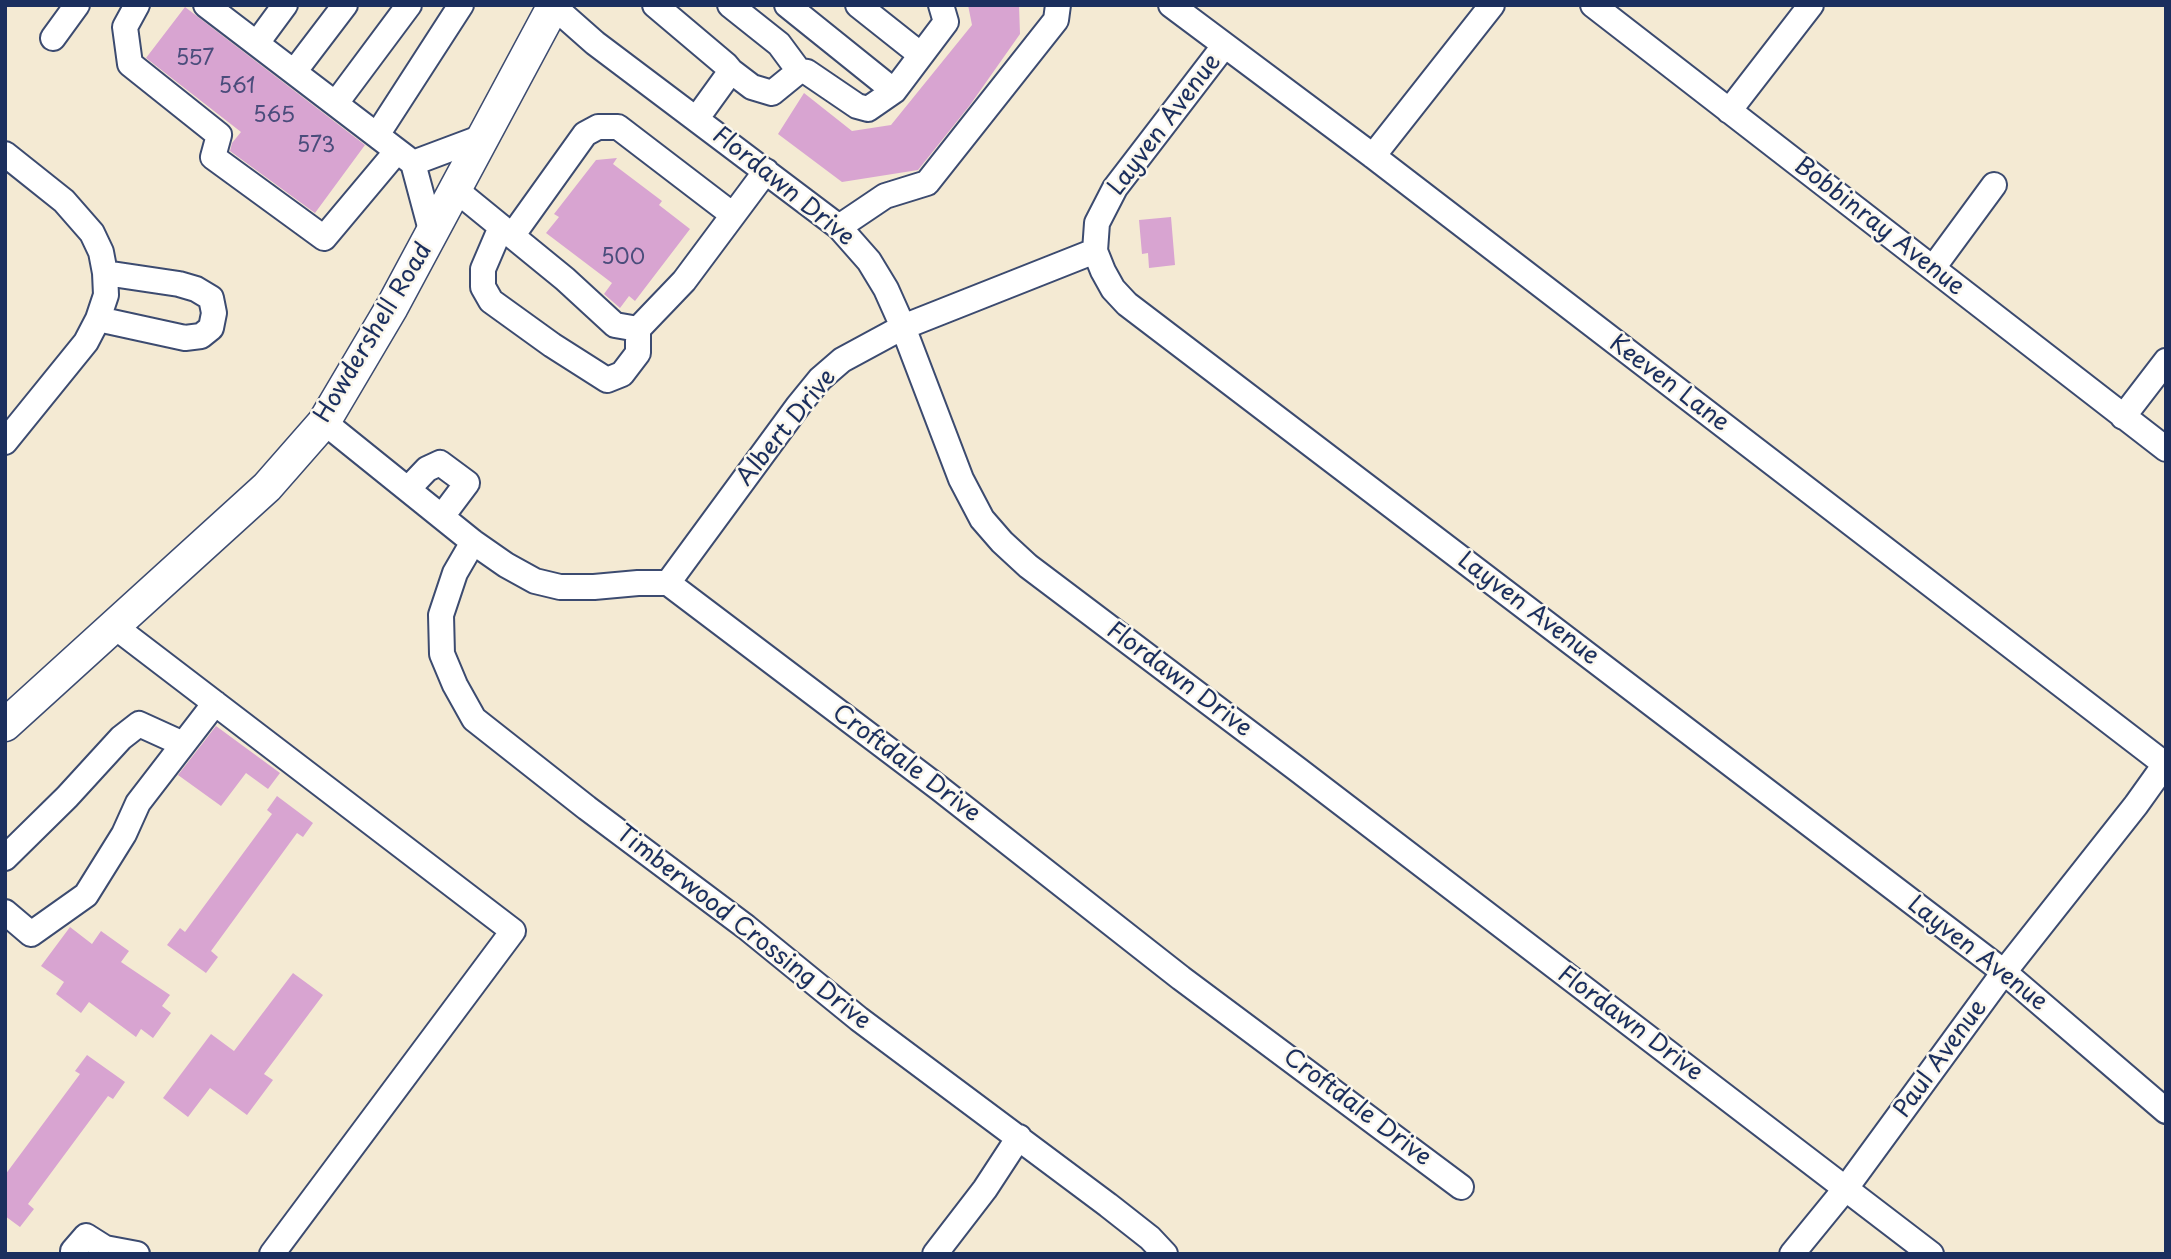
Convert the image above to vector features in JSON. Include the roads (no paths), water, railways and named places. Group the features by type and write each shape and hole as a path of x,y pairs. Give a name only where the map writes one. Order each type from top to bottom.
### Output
{"main road":[{"name":"Howdershell Road","path":"5,725 268,487 324,422 393,307 553,6"}],"street":[{"path":"53,38 77,5"},
{"path":"137,5 125,27 130,64 219,135 213,157 324,238 405,157 485,136"},
{"path":"257,43 285,5"},
{"path":"295,72 345,5"},
{"path":"335,103 409,5"},
{"path":"377,135 461,5"},
{"path":"655,5 752,87 772,93 799,71 807,72 857,106 868,109 894,91 946,22 941,5"},
{"path":"730,5 758,14 799,71"},
{"path":"787,5 894,91"},
{"path":"858,5 921,55"},
{"path":"839,228 885,196 927,183 1056,20 1058,5"},
{"name":"Keeven Lane","path":"1171,5 1373,156 2165,764"},
{"path":"1373,156 1492,5"},
{"name":"Bobbinray Avenue","path":"1592,5 2166,449"},
{"path":"1729,111 1811,5"},
{"name":"Flordawn Drive","path":"553,6 625,66 839,228 869,261 886,289 961,479 982,519 1028,566 1931,1254"},
{"path":"215,8 405,157 432,234"},
{"name":"Layven Avenue","path":"1224,46 1115,188 1097,223 1095,251 1102,271 1113,289 1127,304 2004,972 2166,1111"},
{"path":"697,118 731,71"},
{"path":"456,190 507,231 565,279 626,327 639,353 622,374 607,380 491,301 482,287 483,269 507,231 584,134 598,127 618,127 733,215"},
{"path":"5,154 64,201 92,233 101,252 106,295 86,342 5,442"},
{"path":"626,327 684,281 766,171"},
{"path":"1933,268 1994,185"},
{"name":"Albert Drive","path":"668,583 820,379 842,360 902,327 1095,251"},
{"path":"98,319 185,338 201,336 211,328 215,313 211,298 196,289 105,273"},
{"path":"2123,416 2166,361"},
{"path":"324,422 443,515 473,542 535,581 560,587 668,583"},
{"path":"408,489 427,469 440,463 467,483 443,515"},
{"name":"Timberwood Crossing Drive","path":"473,542 455,573 441,615 442,654 474,719 746,927 859,1019 1150,1238 1166,1254"},
{"name":"Croftdale Drive","path":"668,583 939,788 1171,970 1461,1187"},
{"path":"114,626 513,931 272,1254"},
{"path":"5,912 31,934 86,895 124,834 138,803 215,703"},
{"path":"5,858 121,738 139,724 183,744"},
{"name":"Paul Avenue","path":"1792,1254 1846,1188 2004,972 2136,805 2165,764"},
{"path":"935,1254 985,1189 1019,1137"},
{"path":"73,1251 86,1236 105,1248 137,1254"}]}
